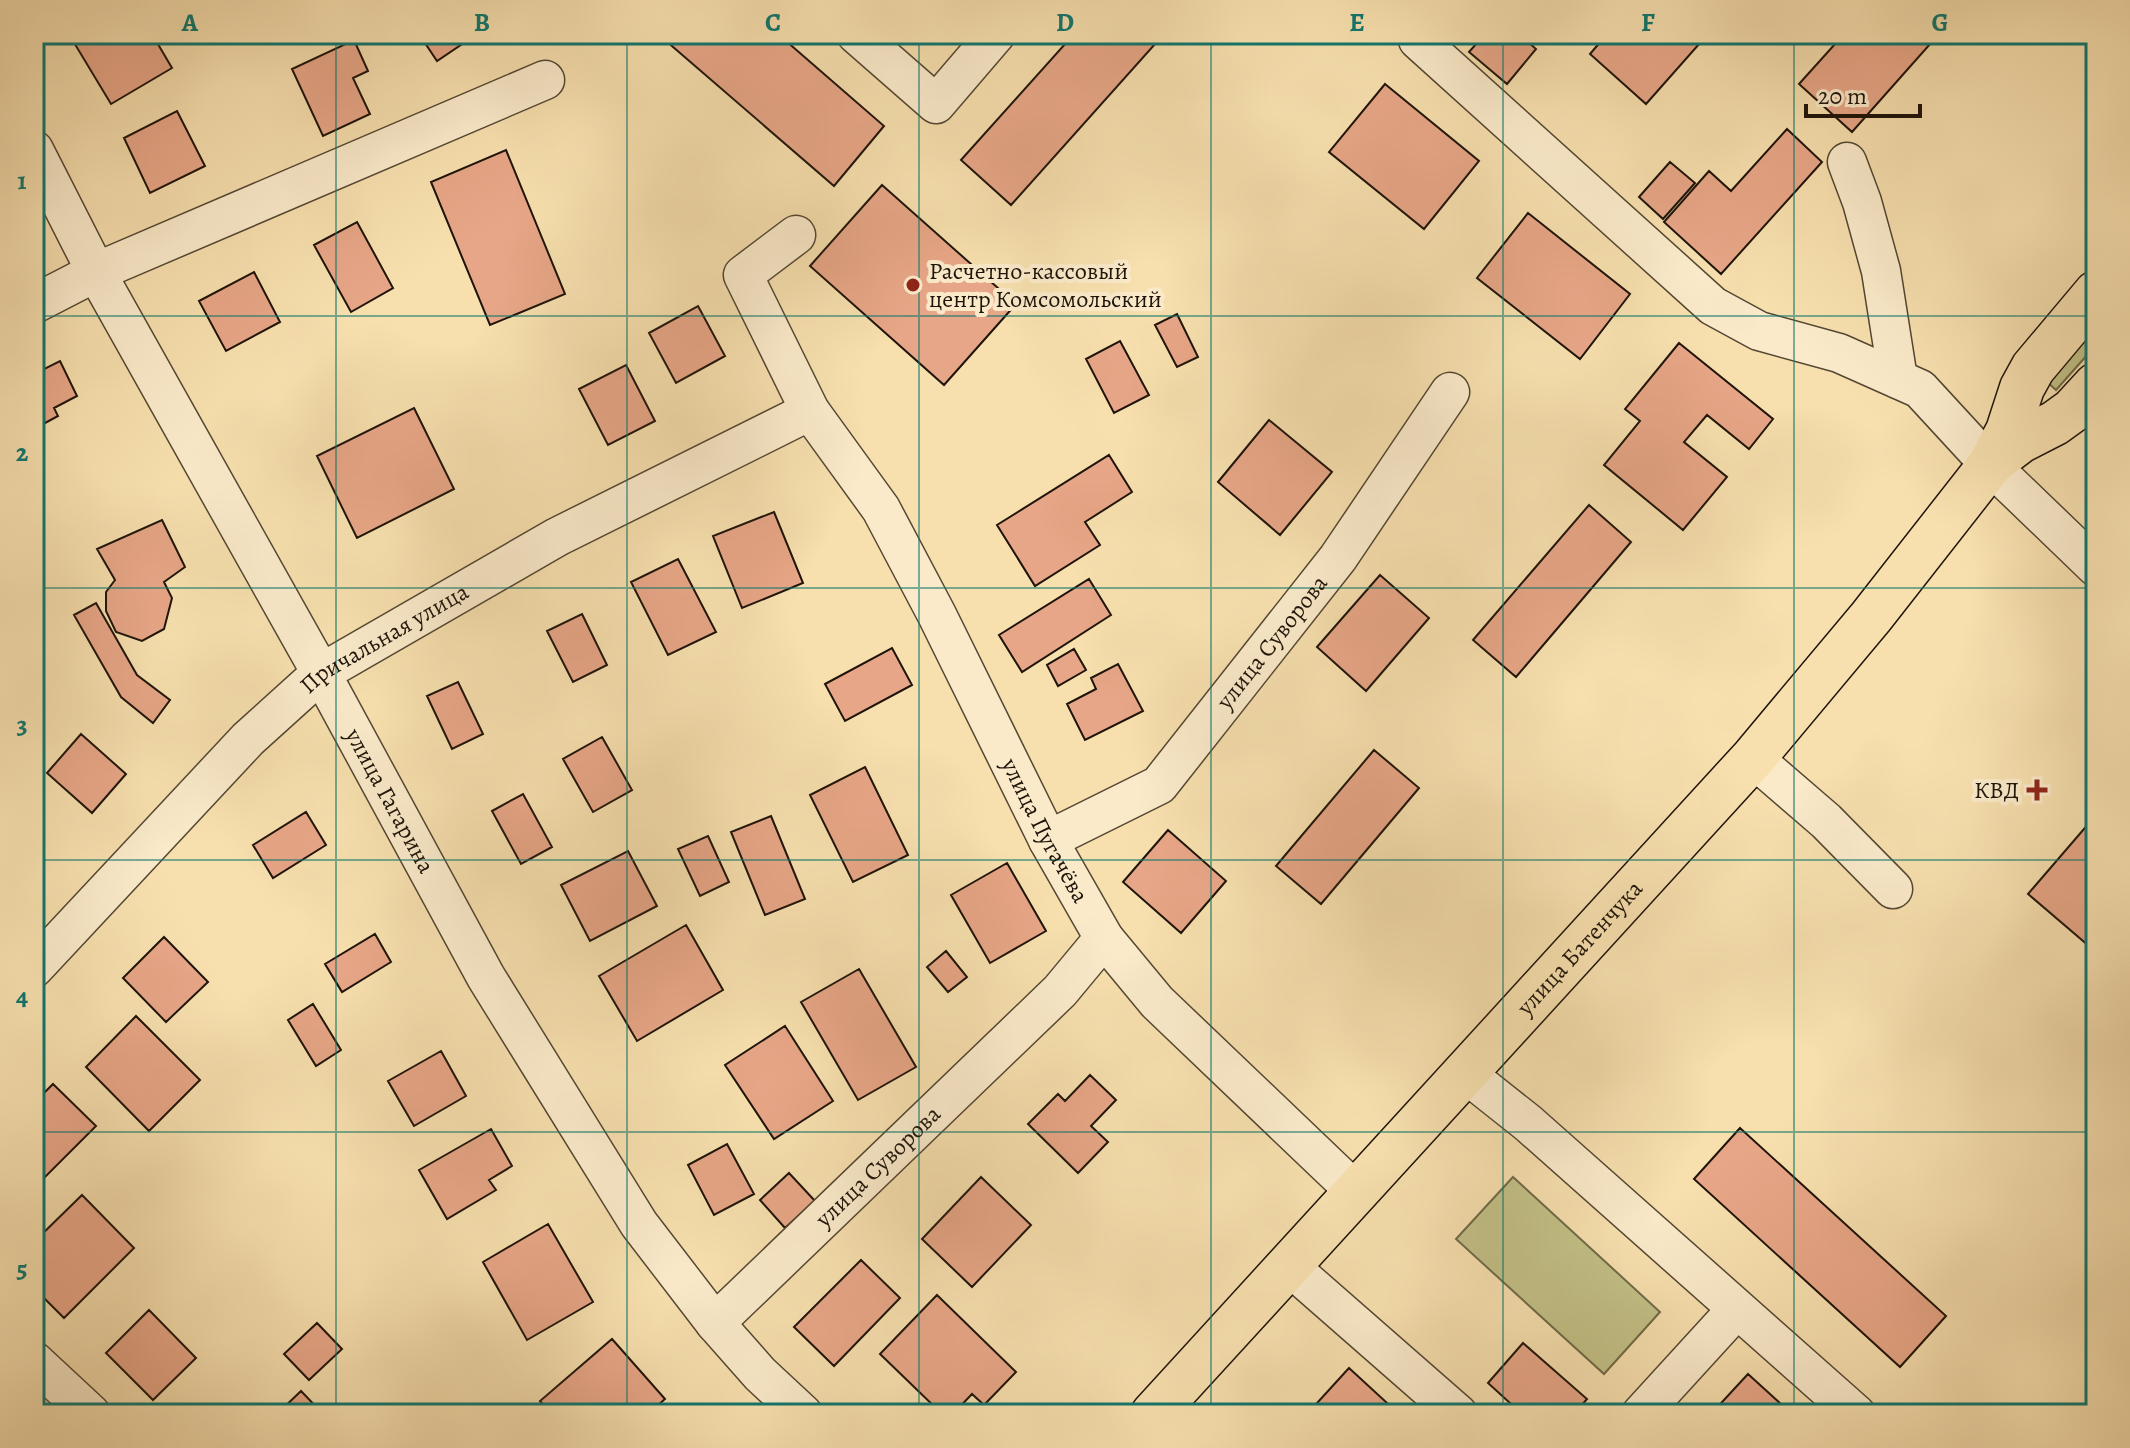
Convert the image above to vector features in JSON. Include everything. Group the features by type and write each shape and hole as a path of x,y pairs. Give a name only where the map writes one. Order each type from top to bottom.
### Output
{"main road":[{"name":"улица Батенчука","path":"1153,1414 1753,758 1871,617 1990,465 2008,431 2022,388 2033,368 2096,293"},
{"name":"улица Батенчука","path":"1990,465 2020,441 2073,410 2096,385"}],"street":[{"path":"856,34 936,104 996,34"},
{"path":"1418,40 1713,306 1759,331 1839,353 1920,389 1990,465 2096,567"},
{"path":"34,304 96,272 545,80"},
{"name":"улица Гагарина","path":"34,150 96,272 321,673 486,977 639,1224 715,1323 760,1374 803,1414"},
{"path":"1847,162 1862,202 1881,271 1898,379"},
{"name":"улица Пугачёва","path":"796,235 743,275 810,411 881,509 1048,840 1104,938 1157,1002 1356,1192"},
{"name":"улица Суворова","path":"1048,840 1159,785 1338,558 1450,392"},
{"name":"Причальная улица","path":"34,968 248,739 321,673 557,537 810,411"},
{"path":"1753,758 1826,821 1893,889"},
{"name":"улица Суворова","path":"715,1323 1060,991 1104,938"},
{"path":"1465,1073 1528,1123 1856,1414"},
{"path":"1289,1266 1458,1414"},
{"path":"1641,1414 1736,1310"},
{"path":"34,1361 91,1414"}],"shaded area":[{"path":"2096,326 2096,345 2056,390 2047,382"},
{"path":"1513,1177 1660,1312 1604,1374 1456,1239"}],"building":[{"path":"152,34 172,68 111,104 70,36"},
{"path":"419,34 477,34 437,61"},
{"path":"658,34 778,34 884,126 834,186"},
{"path":"1074,34 1164,34 1011,205 961,160"},
{"path":"1485,34 1519,34 1536,49 1507,84 1469,52"},
{"path":"1607,34 1708,34 1646,104 1590,54"},
{"path":"1844,34 1939,34 1852,132 1799,84"},
{"path":"354,40 368,71 353,78 370,114 323,136 292,69"},
{"path":"1385,84 1479,161 1424,229 1329,152"},
{"path":"177,111 205,166 150,193 124,138"},
{"path":"1787,129 1822,162 1721,274 1664,222 1709,171 1731,191"},
{"path":"506,150 565,294 490,325 431,182"},
{"path":"1670,162 1695,183 1663,219 1639,197"},
{"name":"Расчетно-кассовый центр Комсомольский","path":"882,185 1016,304 944,385 810,266"},
{"path":"1528,213 1630,294 1580,359 1477,278"},
{"path":"357,222 393,288 351,312 314,245"},
{"path":"254,272 280,322 226,351 199,301"},
{"path":"698,306 725,356 676,383 649,333"},
{"path":"1177,314 1198,357 1177,367 1155,325"},
{"path":"1120,341 1149,395 1114,413 1086,359"},
{"path":"1679,343 1773,419 1749,449 1707,415 1684,442 1727,477 1683,530 1604,465 1640,421 1625,409"},
{"path":"60,361 77,396 54,408 58,416 34,429 34,374"},
{"path":"626,365 655,421 608,445 579,389"},
{"path":"414,408 454,489 357,538 317,456"},
{"path":"1269,420 1332,472 1280,535 1218,482"},
{"path":"1109,455 1132,492 1085,522 1100,545 1035,586 997,525"},
{"path":"1589,505 1631,542 1516,677 1473,640"},
{"path":"774,512 803,583 742,608 713,536"},
{"path":"162,520 185,567 164,582 172,598 164,629 142,641 116,632 106,611 106,592 115,580 97,549"},
{"path":"678,559 716,632 668,655 631,582"},
{"path":"1380,575 1429,618 1366,691 1317,647"},
{"path":"1089,579 1111,615 1022,672 999,635"},
{"path":"96,603 137,675 170,700 153,723 121,697 74,615"},
{"path":"582,614 607,665 573,682 547,631"},
{"path":"892,648 912,685 845,721 825,684"},
{"path":"1074,649 1086,670 1058,686 1047,665"},
{"path":"1118,664 1143,711 1085,740 1067,704 1096,689 1091,678"},
{"path":"458,682 483,734 452,749 427,696"},
{"path":"81,734 126,774 92,813 47,773"},
{"path":"602,737 632,790 593,812 563,759"},
{"path":"1374,750 1419,788 1321,904 1276,866"},
{"path":"865,767 908,855 853,882 810,795"},
{"path":"523,794 552,847 521,864 492,811"},
{"path":"306,812 326,845 273,878 253,845"},
{"path":"2096,815 2096,952 2028,894"},
{"path":"771,816 805,899 765,915 731,832"},
{"path":"1168,830 1226,881 1181,933 1123,882"},
{"path":"708,836 729,882 700,896 678,849"},
{"path":"628,851 657,906 590,941 561,885"},
{"path":"1007,863 1046,931 990,963 951,895"},
{"path":"686,925 723,990 637,1041 599,976"},
{"path":"375,934 391,962 342,992 325,964"},
{"path":"164,937 208,982 166,1022 123,978"},
{"path":"946,951 967,977 948,992 927,967"},
{"path":"859,969 916,1067 858,1100 801,1002"},
{"path":"313,1004 341,1050 316,1066 288,1020"},
{"path":"136,1016 200,1080 149,1131 86,1067"},
{"path":"785,1026 833,1101 774,1139 725,1065"},
{"path":"441,1051 466,1096 414,1126 388,1081"},
{"path":"1090,1075 1116,1100 1091,1126 1108,1142 1078,1173 1028,1124 1058,1094 1065,1101"},
{"path":"53,1084 96,1126 37,1185 34,1181 34,1103"},
{"path":"1740,1128 1946,1316 1900,1367 1694,1179"},
{"path":"491,1129 512,1166 489,1180 496,1190 447,1219 419,1170"},
{"path":"727,1144 754,1194 714,1215 688,1165"},
{"path":"789,1173 815,1201 785,1228 760,1200"},
{"path":"981,1177 1031,1225 972,1287 922,1239"},
{"path":"82,1195 134,1248 64,1318 34,1288 34,1242"},
{"path":"548,1224 593,1302 527,1340 483,1262"},
{"path":"861,1260 900,1298 834,1366 794,1327"},
{"path":"937,1295 1016,1372 984,1405 972,1394 953,1414 942,1414 880,1354"},
{"path":"149,1310 196,1358 153,1400 106,1353"},
{"path":"317,1323 342,1349 309,1380 284,1354"},
{"path":"612,1339 665,1399 648,1414 551,1414 540,1401"},
{"path":"1523,1343 1587,1399 1574,1414 1522,1414 1488,1383"},
{"path":"1349,1368 1399,1414 1307,1414"},
{"path":"1748,1374 1792,1414 1711,1414"},
{"path":"301,1391 323,1414 277,1414"}],"place":[{"name":"Расчетно-кассовый центр Комсомольский","path":"913,285"},
{"name":"КВД","path":"2037,790"}]}
